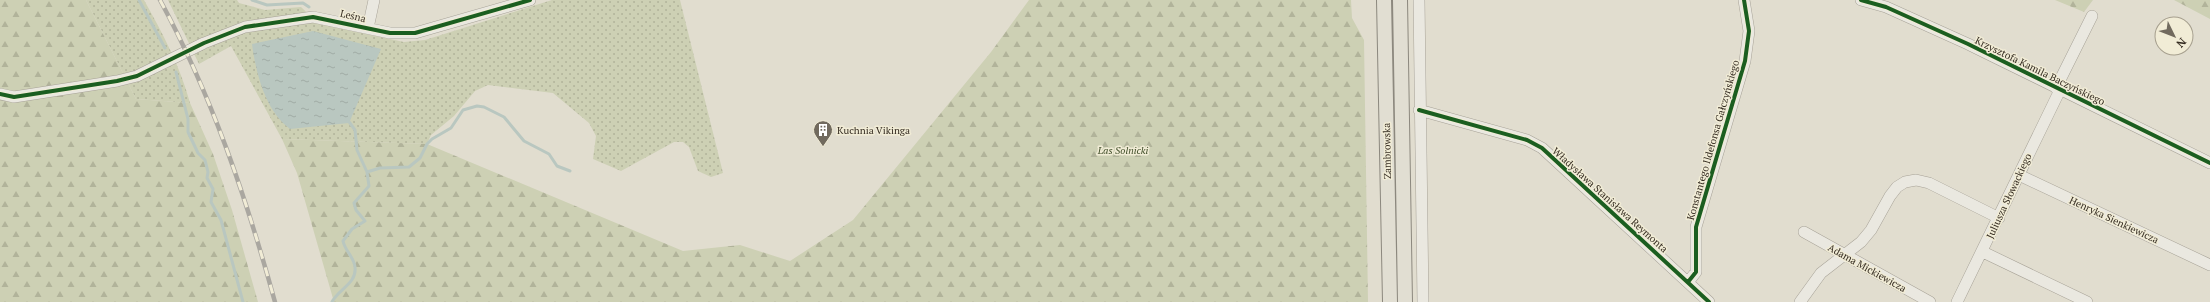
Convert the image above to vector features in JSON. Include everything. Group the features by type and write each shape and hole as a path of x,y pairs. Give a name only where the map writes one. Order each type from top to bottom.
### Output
{"main road":[{"name":"Zambrowska","path":"1384,0 1390,302"},
{"name":"Zambrowska","path":"1400,0 1405,302"}],"street":[{"path":"368,28 374,0"},
{"name":"Leśna","path":"0,94 14,96 117,82 137,76 236,30 295,18 313,17 330,19 390,33 416,33 530,0"},
{"path":"1419,0 1419,110 1423,302"},
{"name":"Konstantego Ildefonsa Gałczyńskiego","path":"1688,282 1696,272 1696,227 1745,61 1749,31 1744,0"},
{"name":"Krzysztofa Kamila Baczyńskiego","path":"1861,0 1886,7 2210,163"},
{"name":"Juliusza Słowackiego","path":"1958,302 1999,218 2092,16"},
{"name":"Władysława Stanisława Reymonta","path":"1419,110 1528,140 1542,148 1708,302"},
{"name":"Henryka Sienkiewicza","path":"2019,175 2210,265"},
{"path":"1800,302 1821,273 1861,242 1871,230 1890,196 1897,187 1905,182 1916,180 1929,183 1999,218"},
{"name":"Adama Mickiewicza","path":"1804,232 1843,256 1930,302"},
{"path":"1983,252 2087,302"}],"green space":[{"path":"0,0 86,0 136,99 190,103 213,154 232,210 258,302 0,302"},
{"path":"86,0 144,0 170,50 186,89 190,103 136,99"},
{"path":"168,0 237,0 239,3 265,10 301,7 319,24 404,42 425,40 552,0 680,0 723,173 711,177 698,171 689,147 683,142 674,142 621,171 593,159 596,136 589,123 553,93 488,85 475,91 454,116 431,135 427,144 282,139 231,46 199,64"},
{"name":"Las Solnicki","path":"1029,0 1351,0 1352,18 1364,40 1368,302 334,302 297,173 282,139 427,144 683,251 740,245 790,261 853,220 991,52"},
{"path":"2055,0 2093,0 2084,12"},
{"path":"2174,0 2210,0 2210,19"}],"water":[{"path":"313,31 381,49 349,123 290,129 274,112 263,91 256,67 252,44"}],"waterway":[{"path":"139,0 165,48"},
{"path":"252,0 267,5 303,3 309,7"},
{"path":"176,72 188,119 188,132 198,153 205,160 208,172 207,178 213,189 211,202 221,220 243,302"},
{"path":"367,172 380,168 409,167 420,158 427,144 432,139 451,128 463,110 477,106 484,107 504,117 524,141 549,154 557,166 570,171"},
{"path":"332,302 338,293 350,282 355,273 354,263 343,241 352,229 365,221 356,210 354,203 369,186 367,172 357,150 355,130 347,119"}],"railway":[{"path":"160,0 179,36 212,110 240,186 275,302"}],"cycle path":[{"path":"0,94 14,97 117,81 137,76 204,43 245,27 313,17 390,33 415,33 530,0"},
{"path":"1688,282 1696,272 1696,227 1745,61 1749,31 1744,0"},
{"path":"1861,0 1886,7 1968,44 2210,163"},
{"path":"1419,110 1527,140 1542,148 1709,302"}],"place":[{"name":"Kuchnia Vikinga","path":"823,147"}]}
